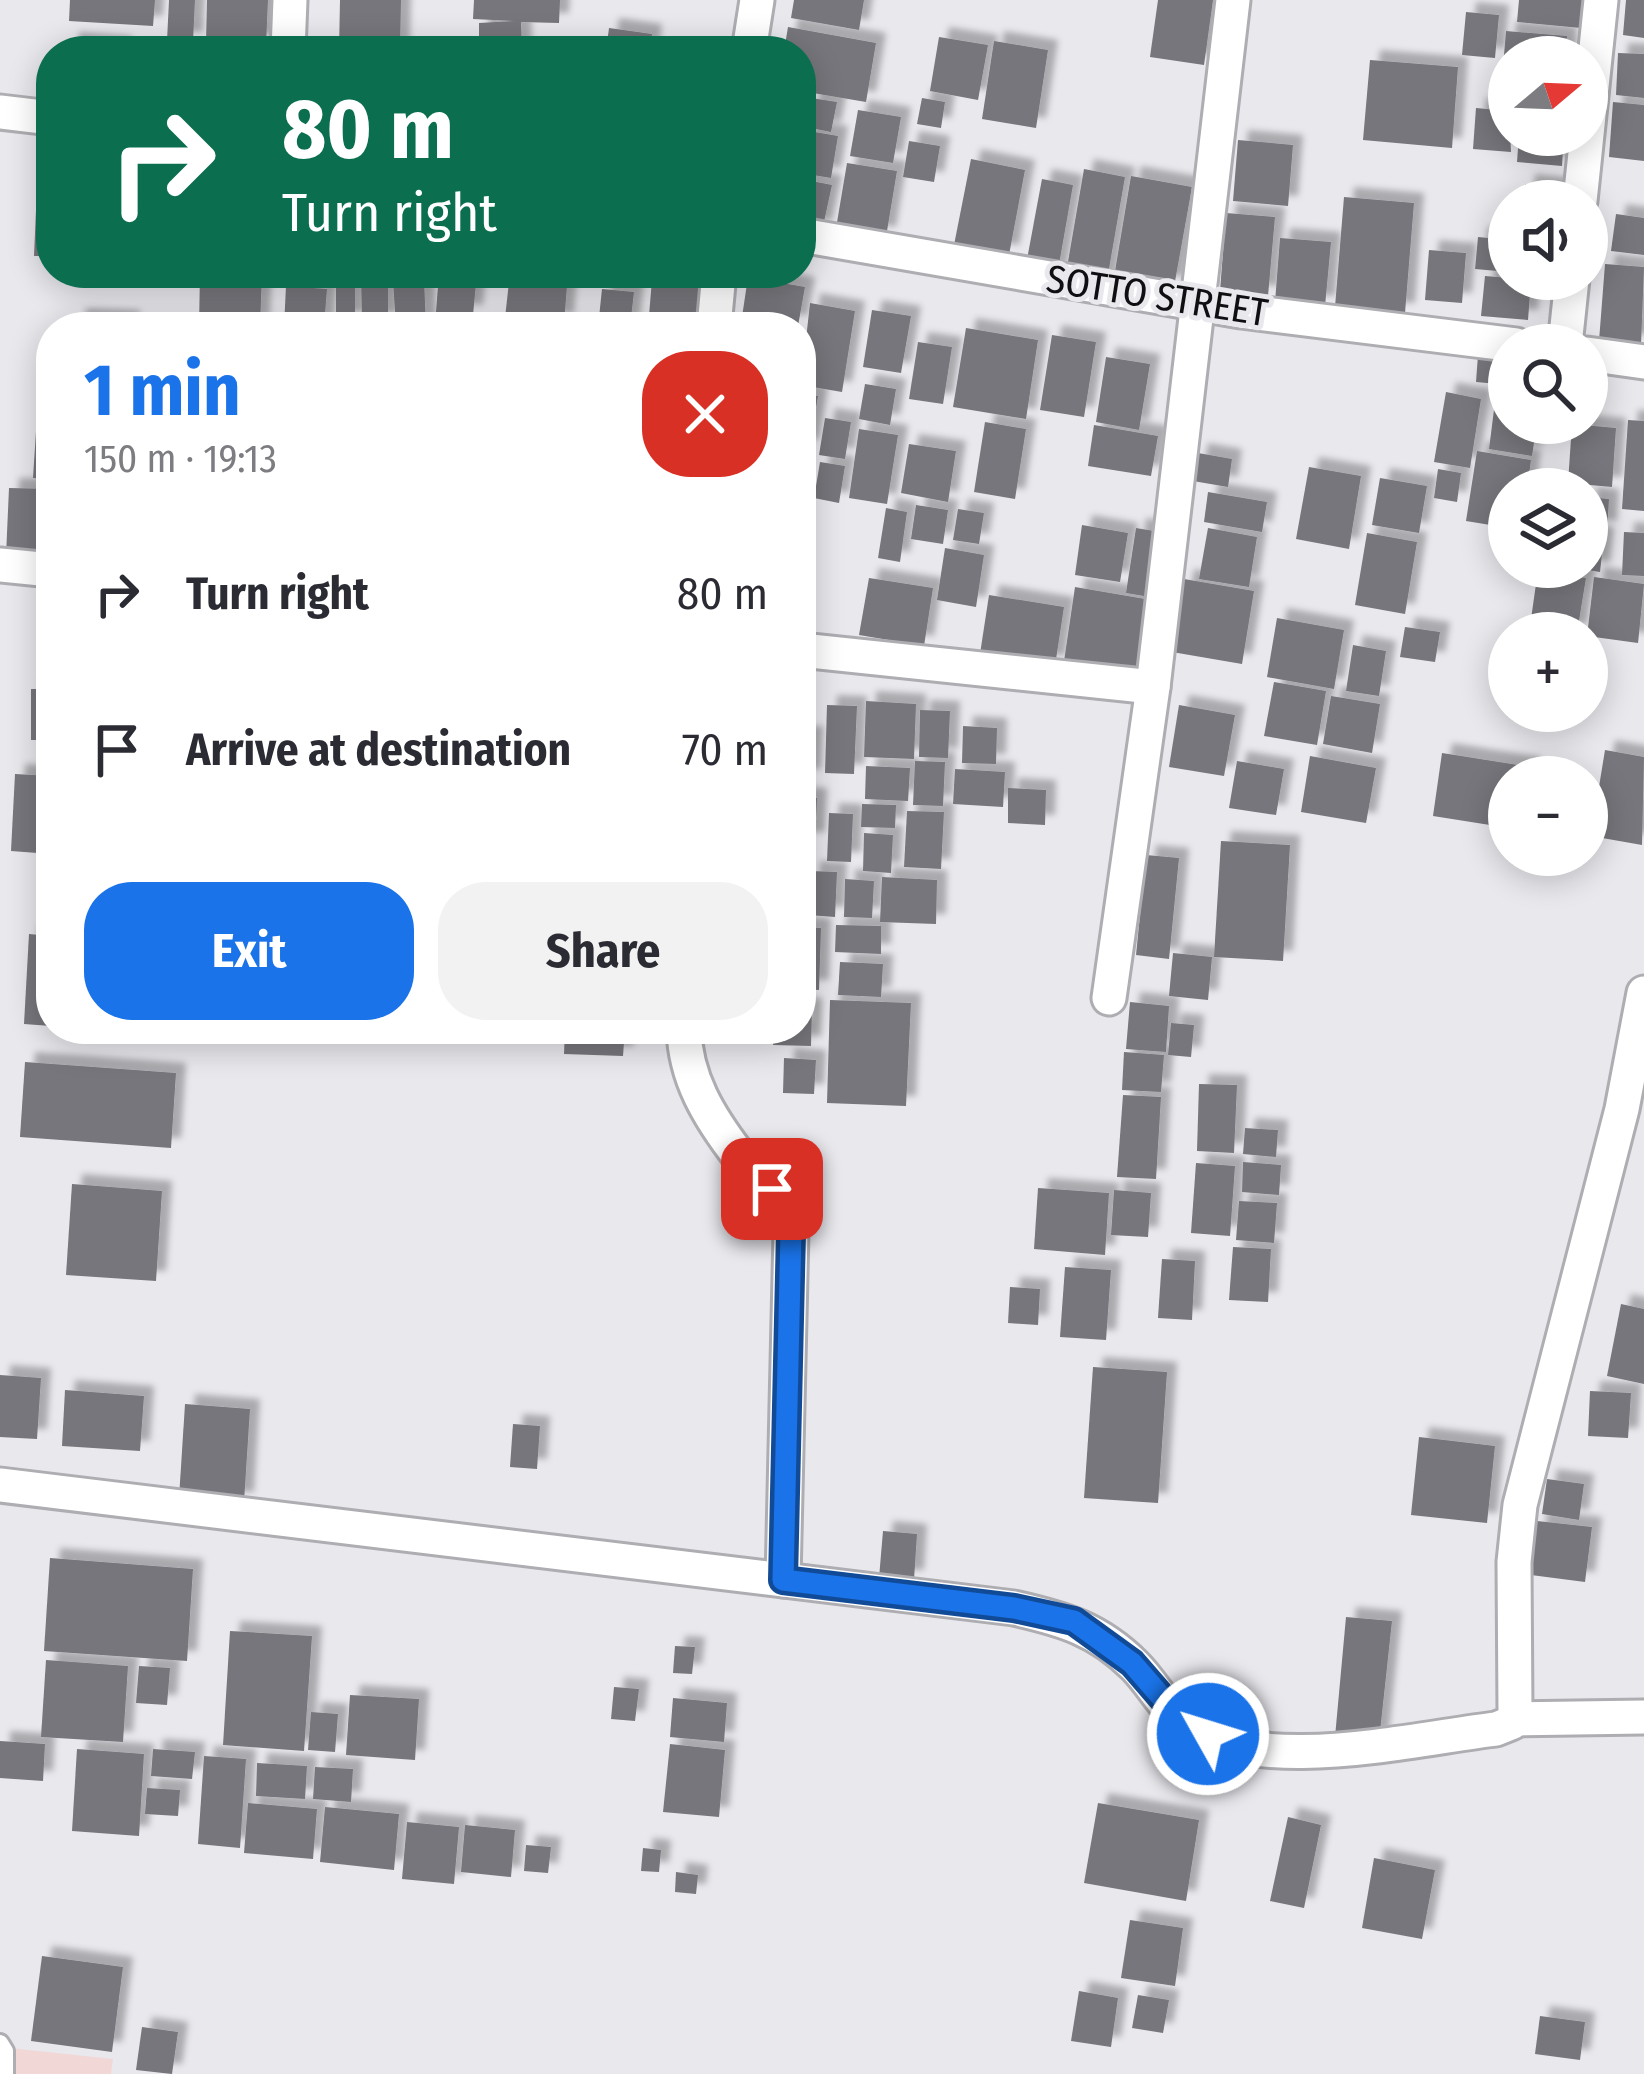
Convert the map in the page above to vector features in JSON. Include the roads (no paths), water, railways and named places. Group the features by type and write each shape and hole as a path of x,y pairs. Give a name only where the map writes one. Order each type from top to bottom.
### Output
{"street":[{"path":"289,36 290,0"},
{"path":"751,36 757,0"},
{"path":"1109,998 1153,687 1233,0"},
{"path":"1582,180 1601,0"},
{"path":"0,112 36,116"},
{"name":"SOTTO STREET","path":"816,238 1195,303 1488,341"},
{"path":"1608,357 1644,362"},
{"path":"0,565 36,569"},
{"path":"816,652 1153,687"},
{"path":"1514,1719 1514,1562 1520,1505 1622,1109 1644,993"},
{"path":"685,1044 692,1081 740,1159 783,1206 791,1232 783,1580"},
{"path":"0,1486 1014,1608 1074,1621 1132,1663 1184,1723 1232,1745 1287,1754 1496,1729 1514,1719 1644,1717"}],"lane":[{"path":"0,2043 5,2074"}]}
